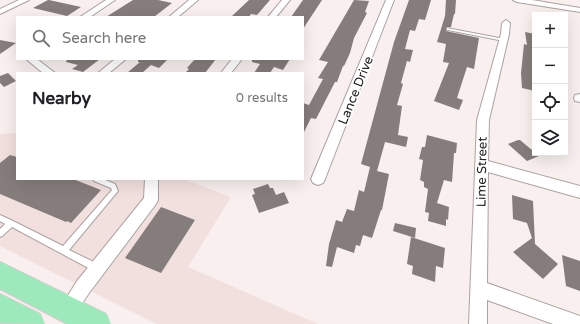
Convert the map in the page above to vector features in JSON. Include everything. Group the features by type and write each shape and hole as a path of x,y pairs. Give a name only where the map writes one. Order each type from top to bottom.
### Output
{"main road":[{"path":"0,275 96,324"},
{"path":"0,308 30,324"}],"street":[{"path":"0,12 25,0"},
{"path":"86,16 111,0"},
{"path":"174,16 194,0"},
{"path":"273,16 286,0"},
{"name":"Lance Drive","path":"318,179 390,0"},
{"path":"517,0 580,10"},
{"name":"Lime Street","path":"478,324 483,120 504,40 506,23"},
{"path":"32,60 49,72"},
{"path":"104,72 120,60"},
{"path":"227,72 236,60"},
{"path":"482,165 580,192"},
{"path":"68,310 97,269 151,200 151,180"},
{"path":"478,289 578,324"}],"lane":[{"path":"448,29 504,40"},
{"path":"64,250 115,191 113,186 98,180"},
{"path":"0,218 64,250 97,269"},
{"path":"0,234 11,223"}],"shaded area":[{"path":"16,133 16,180 186,180 231,197 188,267 318,324 157,324 0,246 0,134"}],"building":[{"path":"48,0 81,7 67,16 33,8"},
{"path":"133,0 158,0 172,3 155,16 108,16"},
{"path":"249,0 270,0 257,15 251,14 250,16 232,16"},
{"path":"303,0 322,0 304,27 304,16 292,16"},
{"path":"354,0 369,1 365,12 367,13 354,38 350,53 337,82 335,82 316,119 311,118 304,132 304,103 309,105 323,79 318,78 328,62 319,60"},
{"path":"409,0 431,0 425,20 419,19 415,31 410,30 405,49 413,50 410,62 407,61 397,105 402,106 398,135 408,137 406,147 385,142 377,171 389,174 382,210 372,238 363,235 360,246 356,245 354,253 337,247 332,267 326,266 329,244 336,220 342,222 347,209 354,211 359,190 364,192 370,167 361,164 394,42"},
{"path":"446,0 456,0 455,14 451,27 446,27 446,31 479,38 474,69 467,67 457,98 463,100 459,110 434,101 449,63 443,62 446,44 437,42 445,16"},
{"path":"525,32 532,33 532,90 522,88 521,73 524,44 527,45"},
{"path":"0,40 16,43 0,54"},
{"path":"67,60 99,60 83,72 72,69 78,65 66,62"},
{"path":"138,60 167,60 159,68 151,65 143,72 128,72 140,62 138,62"},
{"path":"194,60 215,60 206,72 186,72 189,69 187,68"},
{"path":"252,60 289,60 283,70 274,67 271,72 255,72 260,64 252,62"},
{"path":"8,73 16,81 4,87 0,83 0,76"},
{"path":"427,135 457,143 456,153 454,153 452,182 444,180 437,203 449,207 446,226 428,221 429,213 425,212 428,189 424,187 424,182 420,180 423,160 419,159 422,147 425,147"},
{"path":"520,140 532,150 532,156 539,156 527,161 508,144"},
{"path":"10,155 16,157 16,180 76,180 101,190 71,223 66,222 0,194 0,163"},
{"path":"268,184 270,188 273,188 276,195 284,192 289,203 259,213 252,195 255,194 253,189"},
{"path":"512,195 533,201 535,244 558,264 543,279 513,252 532,238 527,223 513,219"},
{"path":"161,207 195,220 161,273 125,258"},
{"path":"395,223 416,228 415,238 393,231"},
{"path":"411,237 445,248 443,268 436,266 435,282 412,274 413,266 407,264"},
{"path":"562,255 580,261 580,291 566,286"}]}
